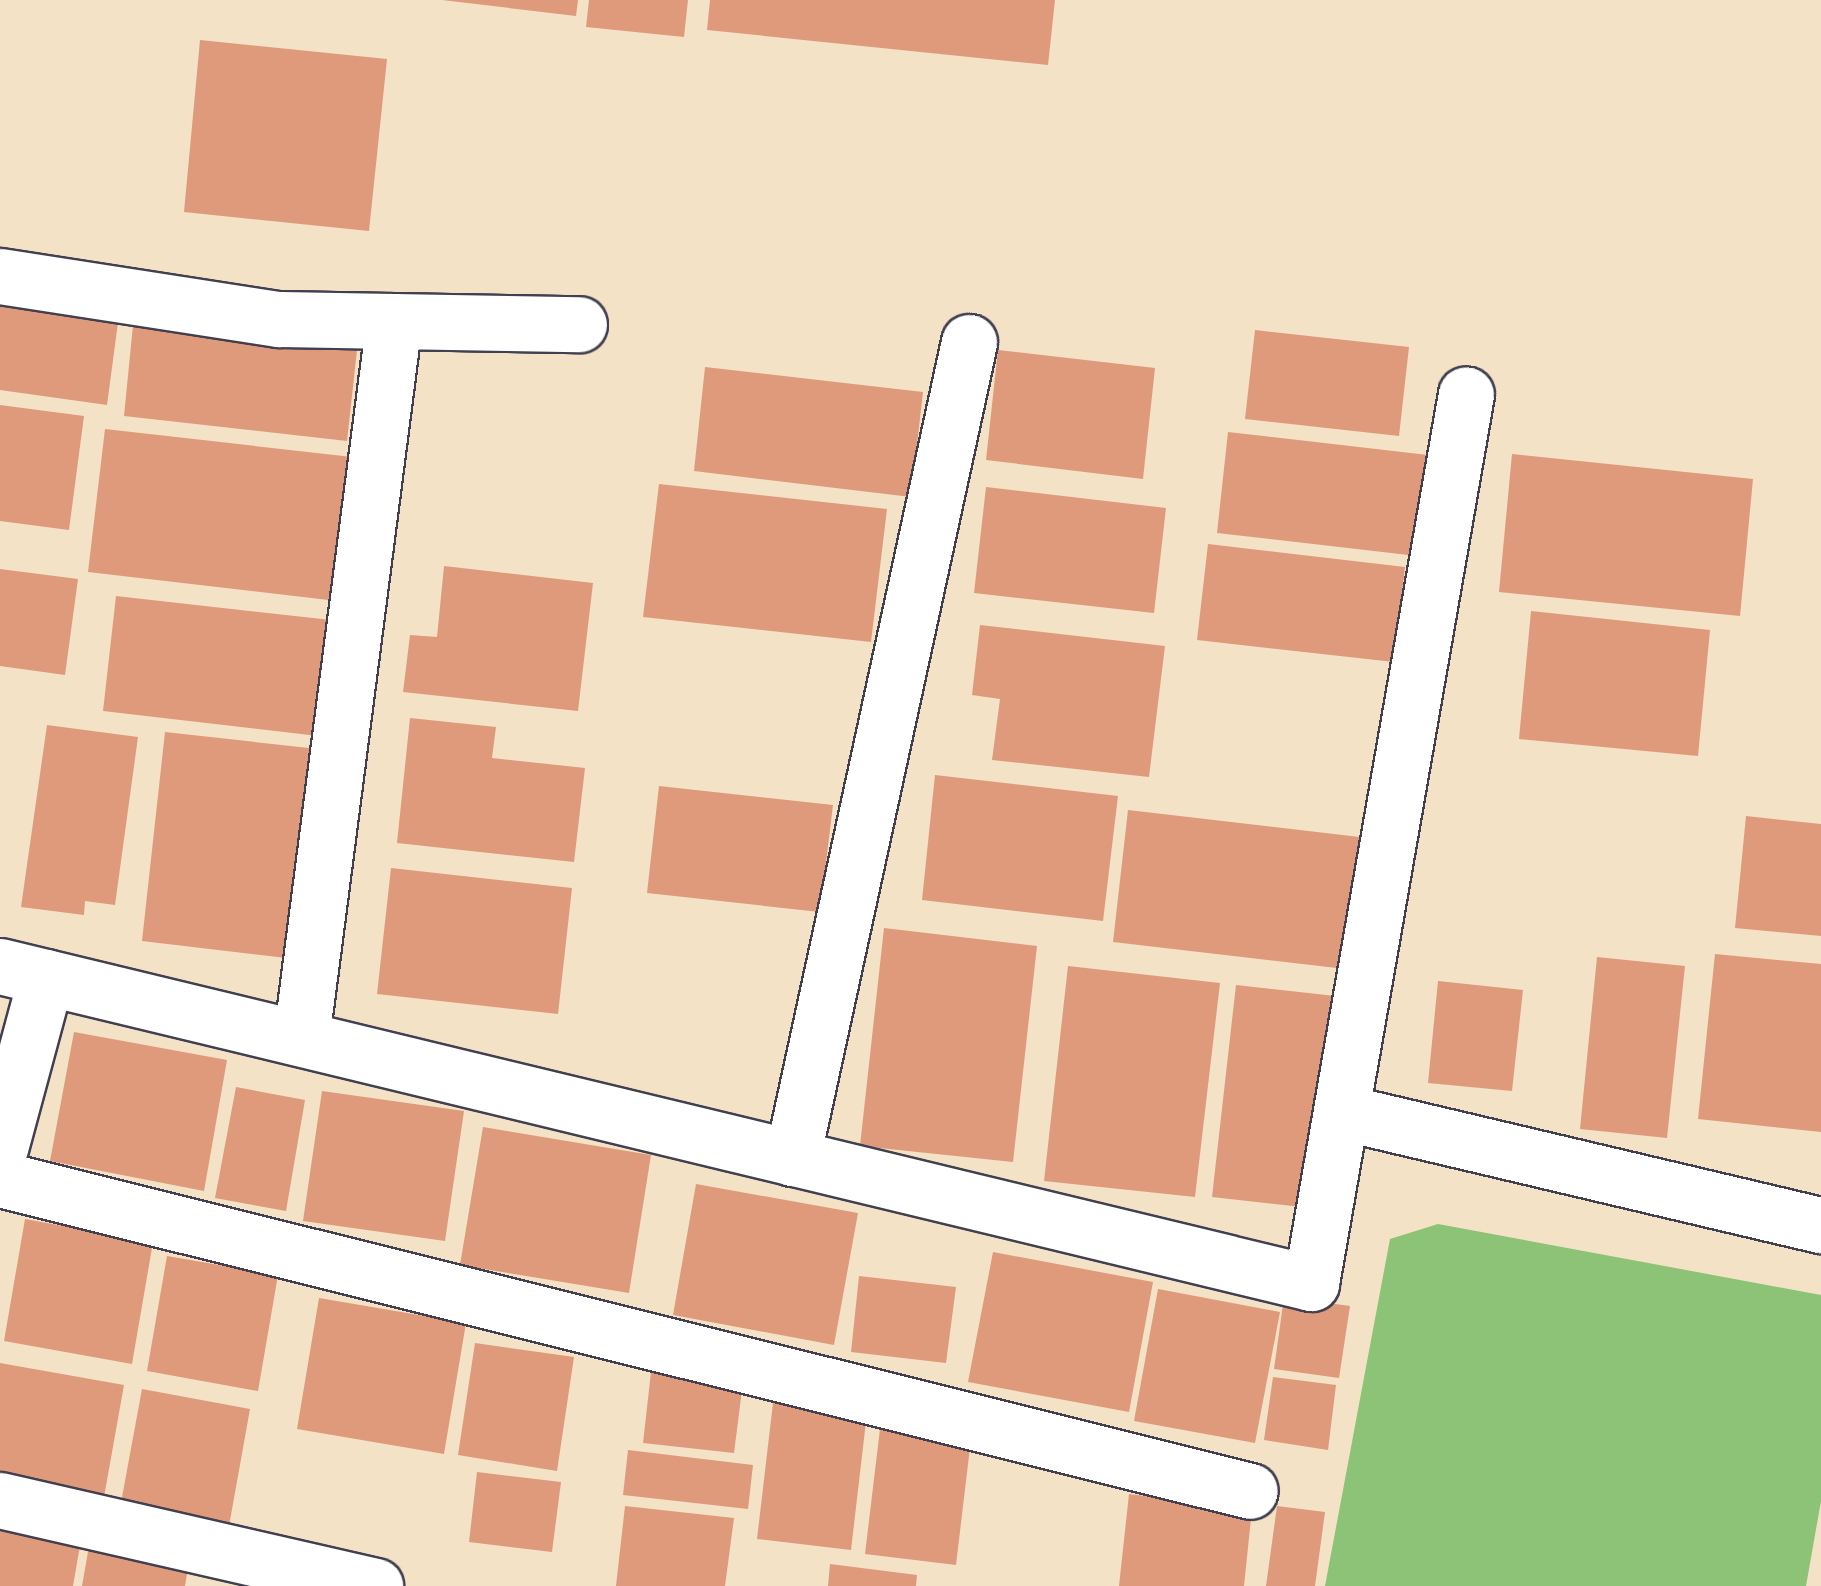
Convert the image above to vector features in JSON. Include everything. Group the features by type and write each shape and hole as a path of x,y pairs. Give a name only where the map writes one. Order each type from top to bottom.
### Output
{"street":[{"path":"0,276 279,320 579,324"},
{"path":"301,1038 394,322"},
{"path":"792,1158 969,342"},
{"path":"0,1148 23,971 1311,1284 1466,394"},
{"path":"1342,1112 1821,1225"},
{"path":"0,1179 1250,1491"},
{"path":"0,1500 374,1586"}],"green space":[{"path":"1438,1224 1821,1295 1821,1501 1806,1586 1325,1586 1390,1239"}],"building":[{"path":"442,0 578,0 576,16"},
{"path":"589,0 688,0 684,37 586,27"},
{"path":"710,0 1055,0 1048,65 707,30"},
{"path":"200,40 387,59 369,231 184,212"},
{"path":"0,298 119,315 107,405 0,390"},
{"path":"134,315 358,341 347,441 124,416"},
{"path":"1255,330 1409,347 1399,436 1245,419"},
{"path":"998,350 1155,368 1143,479 986,460"},
{"path":"705,367 923,392 911,497 694,471"},
{"path":"0,405 84,416 69,530 0,521"},
{"path":"105,429 352,457 337,601 88,572"},
{"path":"1228,432 1428,455 1417,556 1217,533"},
{"path":"1512,454 1753,479 1740,616 1499,592"},
{"path":"659,484 887,509 871,642 643,617"},
{"path":"986,487 1166,508 1154,613 974,593"},
{"path":"1208,544 1405,567 1394,662 1197,640"},
{"path":"444,566 593,583 578,711 403,692 410,635 437,637"},
{"path":"0,569 78,579 65,675 0,666"},
{"path":"116,596 331,620 318,736 103,711"},
{"path":"1531,611 1710,630 1698,756 1519,739"},
{"path":"980,625 1165,646 1149,777 992,760 1000,699 972,695"},
{"path":"410,718 496,727 492,758 585,768 574,862 397,843"},
{"path":"47,725 138,737 115,905 85,901 84,915 21,907"},
{"path":"165,732 318,749 295,959 142,941"},
{"path":"935,775 1118,796 1103,921 922,900"},
{"path":"659,786 833,805 820,912 647,893"},
{"path":"1128,810 1368,838 1354,970 1113,942"},
{"path":"1746,816 1821,824 1821,936 1735,928"},
{"path":"391,868 572,888 558,1014 377,994"},
{"path":"884,928 1037,946 1013,1162 860,1146"},
{"path":"1715,954 1821,964 1821,1132 1698,1119"},
{"path":"1597,957 1685,966 1667,1138 1580,1129"},
{"path":"1068,966 1220,983 1195,1197 1044,1181"},
{"path":"1438,981 1523,990 1512,1091 1428,1083"},
{"path":"1236,985 1335,996 1311,1208 1212,1197"},
{"path":"74,1032 227,1060 204,1191 50,1161"},
{"path":"236,1087 305,1100 286,1211 215,1198"},
{"path":"322,1091 464,1111 445,1241 303,1221"},
{"path":"483,1127 651,1155 629,1293 460,1265"},
{"path":"696,1184 858,1213 834,1345 673,1315"},
{"path":"25,1219 153,1242 132,1364 4,1341"},
{"path":"993,1252 1153,1282 1129,1412 968,1382"},
{"path":"167,1256 278,1275 258,1391 147,1371"},
{"path":"859,1276 956,1287 946,1363 851,1352"},
{"path":"1158,1289 1280,1312 1255,1443 1134,1421"},
{"path":"1284,1297 1350,1306 1339,1378 1274,1369"},
{"path":"319,1298 466,1323 444,1454 297,1429"},
{"path":"475,1343 574,1357 557,1471 458,1455"},
{"path":"0,1363 124,1385 104,1497 0,1479"},
{"path":"651,1372 743,1382 734,1453 643,1443"},
{"path":"1273,1377 1336,1385 1328,1450 1264,1440"},
{"path":"142,1389 250,1409 229,1526 120,1508"},
{"path":"773,1403 867,1413 851,1550 757,1539"},
{"path":"880,1429 971,1439 956,1565 865,1554"},
{"path":"628,1450 753,1465 748,1509 623,1495"},
{"path":"477,1472 561,1482 552,1552 469,1542"},
{"path":"1129,1494 1252,1509 1244,1586 1119,1586"},
{"path":"625,1506 734,1518 725,1586 616,1586"},
{"path":"1277,1506 1325,1512 1315,1586 1266,1586"},
{"path":"0,1520 82,1534 73,1586 0,1586"},
{"path":"89,1546 189,1562 185,1586 82,1586"},
{"path":"830,1564 917,1575 916,1586 828,1586"}]}
